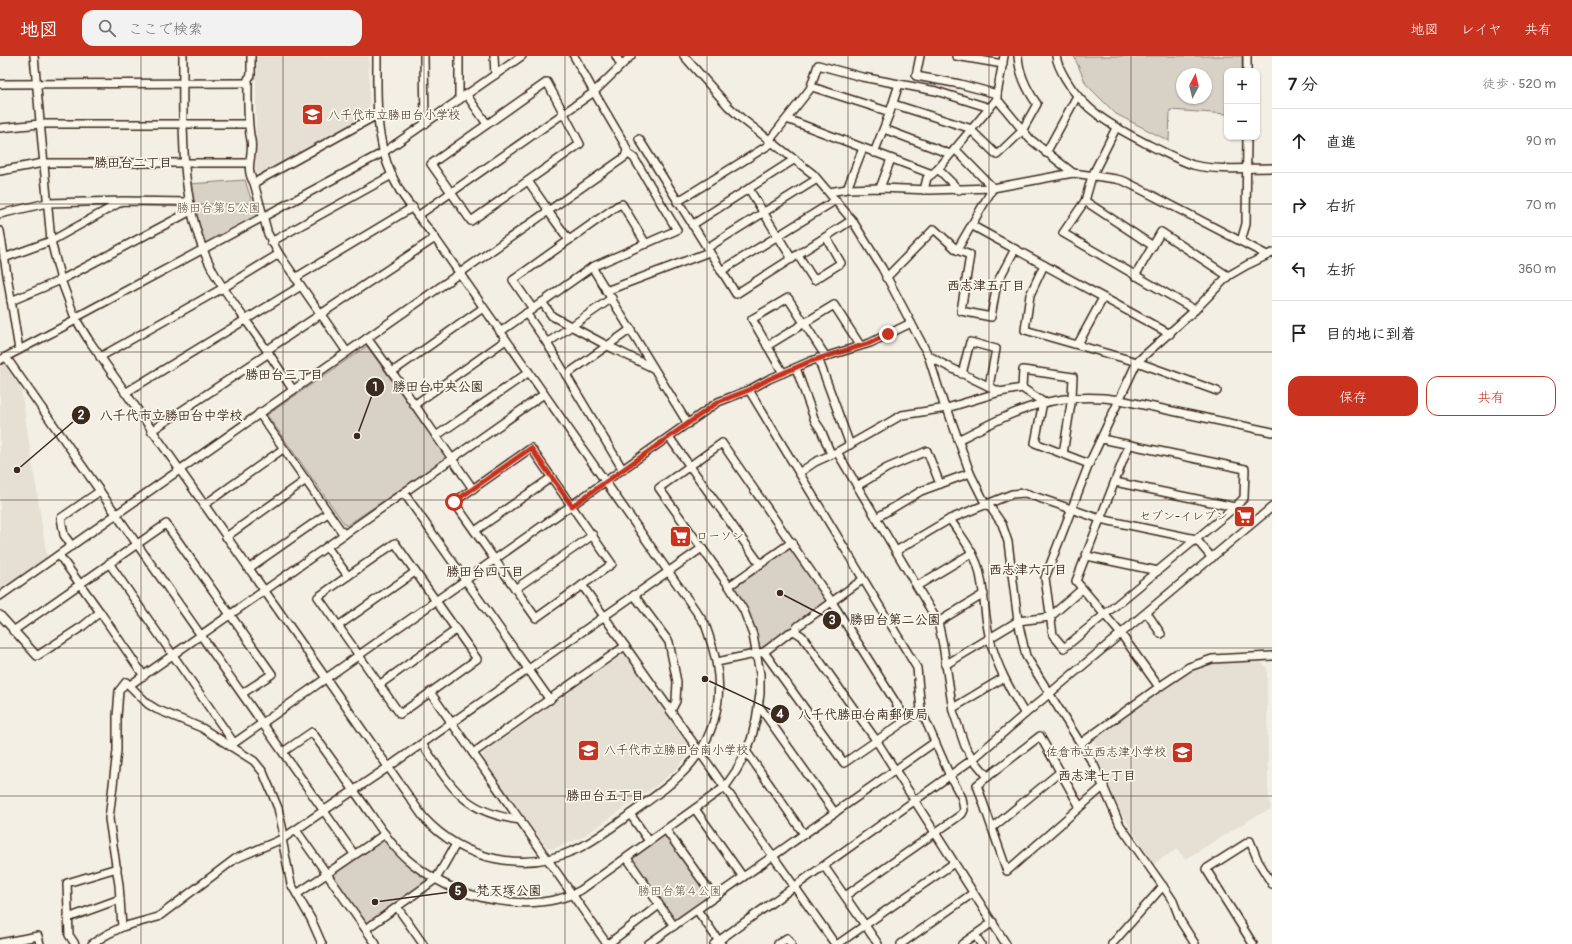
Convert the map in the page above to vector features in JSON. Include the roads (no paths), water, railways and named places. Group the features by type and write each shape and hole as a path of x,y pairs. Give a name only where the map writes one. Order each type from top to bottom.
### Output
{"street":[{"path":"34,56 51,241 61,280 76,319 100,357 387,768 431,826 456,844 482,856 500,860 530,862 548,859 585,845 670,785 686,770 699,752 709,732 717,708 719,683 717,662 714,648 705,624 419,215 401,192 392,175 380,139 377,115 377,56"},
{"path":"183,56 184,163 190,211 212,269 223,288 293,390"},
{"path":"251,56 251,75 248,80 248,124 249,136 251,140 250,158 248,163 267,232 279,254 347,352"},
{"path":"424,56 424,124"},
{"path":"459,56 459,100"},
{"path":"494,56 495,75"},
{"path":"354,854 137,543 3,359 384,152 522,56"},
{"path":"500,332 592,267 677,230 634,158 627,153 624,143 574,56"},
{"path":"616,56 621,66"},
{"path":"419,215 594,92 631,56"},
{"path":"684,56 728,106 771,142 795,159 817,179 852,220 882,268 928,355 970,473 987,504 1002,524 1008,542 1018,621 1026,656 1049,694 1082,743 1104,786 1120,825 1173,901 1181,922 1195,944"},
{"path":"920,56 916,76 960,84 997,97 1022,131 1046,153 1073,173"},
{"path":"956,56 1002,64"},
{"path":"924,190 927,178 938,169 990,108 997,97 1004,56"},
{"path":"893,104 971,129 997,155 1022,131 1037,104 1028,91 1018,56"},
{"path":"1056,56 1062,72 1077,96 1094,113 1116,128 1180,160 1194,165 1207,167 1272,168"},
{"path":"1247,56 1247,68"},
{"path":"677,202 771,142 812,87 818,64 862,77 936,91 990,108"},
{"path":"547,82 564,113 580,144 471,221 431,164 547,82"},
{"path":"0,84 248,83"},
{"path":"874,152 884,129 899,84"},
{"path":"812,87 890,112"},
{"path":"466,94 488,124"},
{"path":"1046,153 1077,96"},
{"path":"254,183 377,115"},
{"path":"787,119 932,174"},
{"path":"0,128 40,124 248,124"},
{"path":"1116,128 1092,176 1084,201 1063,233 1195,310"},
{"path":"884,129 952,152 993,188"},
{"path":"638,140 736,294 852,220"},
{"path":"1241,241 1246,224 1247,140"},
{"path":"847,189 863,148"},
{"path":"0,596 460,274 621,160 627,153"},
{"path":"692,225 795,159"},
{"path":"880,188 891,159"},
{"path":"0,171 44,163 248,163"},
{"path":"938,169 959,190"},
{"path":"829,192 847,189 880,188 924,190 993,188 1073,173 1124,181 1241,241 1270,254"},
{"path":"272,242 392,175"},
{"path":"606,291 708,250 763,212 817,179"},
{"path":"528,181 569,240"},
{"path":"958,250 993,188"},
{"path":"749,189 778,236 814,280 841,263 826,237"},
{"path":"721,271 836,200"},
{"path":"0,214 47,203 123,201 189,202"},
{"path":"4,258 51,241 123,201"},
{"path":"1084,201 1153,246"},
{"path":"533,308 513,280 622,204 646,244"},
{"path":"295,278 413,207"},
{"path":"11,301 61,280 190,211"},
{"path":"971,225 1170,334"},
{"path":"886,278 934,229 958,250 970,255 961,312 991,317 997,283 1015,249"},
{"path":"0,231 19,350"},
{"path":"1135,276 1161,232 1228,276"},
{"path":"151,430 268,352 320,313 435,238"},
{"path":"100,357 223,288 279,254"},
{"path":"1102,439 1245,469 1244,498 1064,648 1053,635 1045,578 1089,464 1137,362 1170,334 1228,276 1270,254"},
{"path":"1044,265 1030,295 1025,330 1137,362 1217,392"},
{"path":"592,267 688,424"},
{"path":"126,393 301,286"},
{"path":"547,343 612,298"},
{"path":"782,373 752,319 788,298 826,357"},
{"path":"1078,344 1103,298"},
{"path":"542,302 552,316 653,368"},
{"path":"767,346 805,324 834,304 860,345"},
{"path":"392,372 483,308"},
{"path":"526,313 547,343 623,470"},
{"path":"232,745 718,402 749,390 782,373 818,358 826,357 870,343 911,323"},
{"path":"566,375 606,345 631,329"},
{"path":"367,338 473,489"},
{"path":"414,405 506,340"},
{"path":"962,374 970,342 996,349 989,386"},
{"path":"928,355 962,374 1000,392"},
{"path":"818,358 850,445"},
{"path":"796,368 815,421 834,453 857,486 938,622 942,635 945,665 953,708 965,746 973,759 988,777"},
{"path":"1022,388 1023,370 1073,377 1072,397 1063,454"},
{"path":"436,436 529,372"},
{"path":"799,473 815,462 850,445 902,415 946,408 1000,392 1022,388 1043,402"},
{"path":"749,390 862,580 917,668 921,710 950,776 962,798 964,810 962,814 845,896"},
{"path":"130,685 544,394"},
{"path":"958,440 1009,413 1043,402 1072,397 1105,397 1272,432"},
{"path":"1043,402 1035,443 1089,464"},
{"path":"259,414 344,534"},
{"path":"669,437 760,564"},
{"path":"283,752 312,732 384,834 402,855 436,879 468,894 495,901 532,902 562,898 572,895 627,858 725,787 736,771 754,730 759,706 760,674 750,626 744,611 729,586 660,488 722,443 792,542 832,602 906,719"},
{"path":"1129,445 1076,581 1121,634 1158,687"},
{"path":"531,448 552,477 612,564 536,618 454,502 531,448"},
{"path":"204,505 284,449"},
{"path":"857,486 887,468 927,451 940,484"},
{"path":"876,518 921,491 970,473"},
{"path":"475,531 552,477"},
{"path":"226,537 306,480"},
{"path":"1115,482 1235,506"},
{"path":"72,546 64,535 61,518 100,491"},
{"path":"896,552 950,519 1012,494 1025,492 1100,518 1196,538 1212,558"},
{"path":"404,493 527,670 550,700"},
{"path":"696,910 718,943 973,759 1272,507"},
{"path":"248,569 328,513"},
{"path":"950,519 972,553 979,570 984,594 989,638 1003,678 1025,714"},
{"path":"13,631 166,524 272,674 242,693"},
{"path":"516,589 592,535"},
{"path":"729,586 792,542"},
{"path":"395,543 477,659 400,714 318,597 348,576 395,543"},
{"path":"327,547 348,576"},
{"path":"92,944 122,927 158,918 235,859 282,839 296,830 422,744 702,548"},
{"path":"917,586 972,553"},
{"path":"59,555 144,676"},
{"path":"1086,556 1158,571"},
{"path":"109,563 232,745"},
{"path":"338,626 415,572"},
{"path":"717,662 764,652 789,633 794,632 798,626 862,580"},
{"path":"582,585 835,944"},
{"path":"945,665 1018,621 1050,617 1082,589"},
{"path":"938,622 984,594"},
{"path":"634,595 669,642 677,682 676,701 671,711"},
{"path":"0,615 37,656 83,626 100,612"},
{"path":"1146,613 1162,634"},
{"path":"379,685 456,630"},
{"path":"794,632 802,636 876,740 914,802 1006,944"},
{"path":"473,753 626,646"},
{"path":"764,652 844,763 921,710"},
{"path":"1082,743 1158,687 1189,667 1212,659 1272,656"},
{"path":"953,708 1003,678"},
{"path":"122,927 117,868 109,819 117,751 119,691 126,682 130,685 133,691 156,709 202,728 232,745 254,761 262,772 278,808 283,831 282,839 291,884 311,919 322,944"},
{"path":"430,692 608,944 659,905"},
{"path":"759,706 835,813"},
{"path":"1080,807 1040,736 977,785 1006,871 1080,807 1104,786"},
{"path":"648,944 896,771 935,742"},
{"path":"422,744 451,786 464,799 492,815 521,820"},
{"path":"746,751 804,834"},
{"path":"992,828 1060,772"},
{"path":"695,809 743,877"},
{"path":"630,814 649,841"},
{"path":"296,830 376,944"},
{"path":"666,830 714,897"},
{"path":"297,894 384,834"},
{"path":"1253,944 1206,869 1250,841 1258,861 1272,884"},
{"path":"366,929 436,879 456,844"},
{"path":"627,858 674,926"},
{"path":"838,944 954,863"},
{"path":"824,866 878,944"},
{"path":"74,944 69,935 67,883 117,868"},
{"path":"1112,944 1163,886"},
{"path":"901,944 973,893"},
{"path":"68,918 120,899"},
{"path":"397,907 423,944"},
{"path":"962,944 993,922"},
{"path":"975,935 981,944"},
{"path":"0,944 38,936 40,944"},
{"path":"778,944 787,938 791,944"}],"place":[{"name":"八千代市立勝田台小学校","path":"312,115"},
{"name":"勝田台中央公園","path":"357,436"},
{"name":"八千代市立勝田台中学校","path":"17,470"},
{"name":"セブン-イレブン","path":"1244,516"},
{"name":"ローソン","path":"681,536"},
{"name":"勝田台第二公園","path":"780,593"},
{"name":"八千代勝田台南郵便局","path":"705,679"},
{"name":"八千代市立勝田台南小学校","path":"588,750"},
{"name":"佐倉市立西志津小学校","path":"1182,752"},
{"name":"梵天塚公園","path":"375,902"}],"district":[{"name":"勝田台二丁目","path":"133,163"},
{"name":"西志津五丁目","path":"986,286"},
{"name":"勝田台三丁目","path":"284,375"},
{"name":"西志津六丁目","path":"1028,570"},
{"name":"勝田台四丁目","path":"485,572"},
{"name":"西志津七丁目","path":"1097,776"},
{"name":"勝田台五丁目","path":"605,796"}],"park label":[{"name":"勝田台第５公園","path":"219,208"},
{"name":"勝田台第４公園","path":"680,891"}]}
